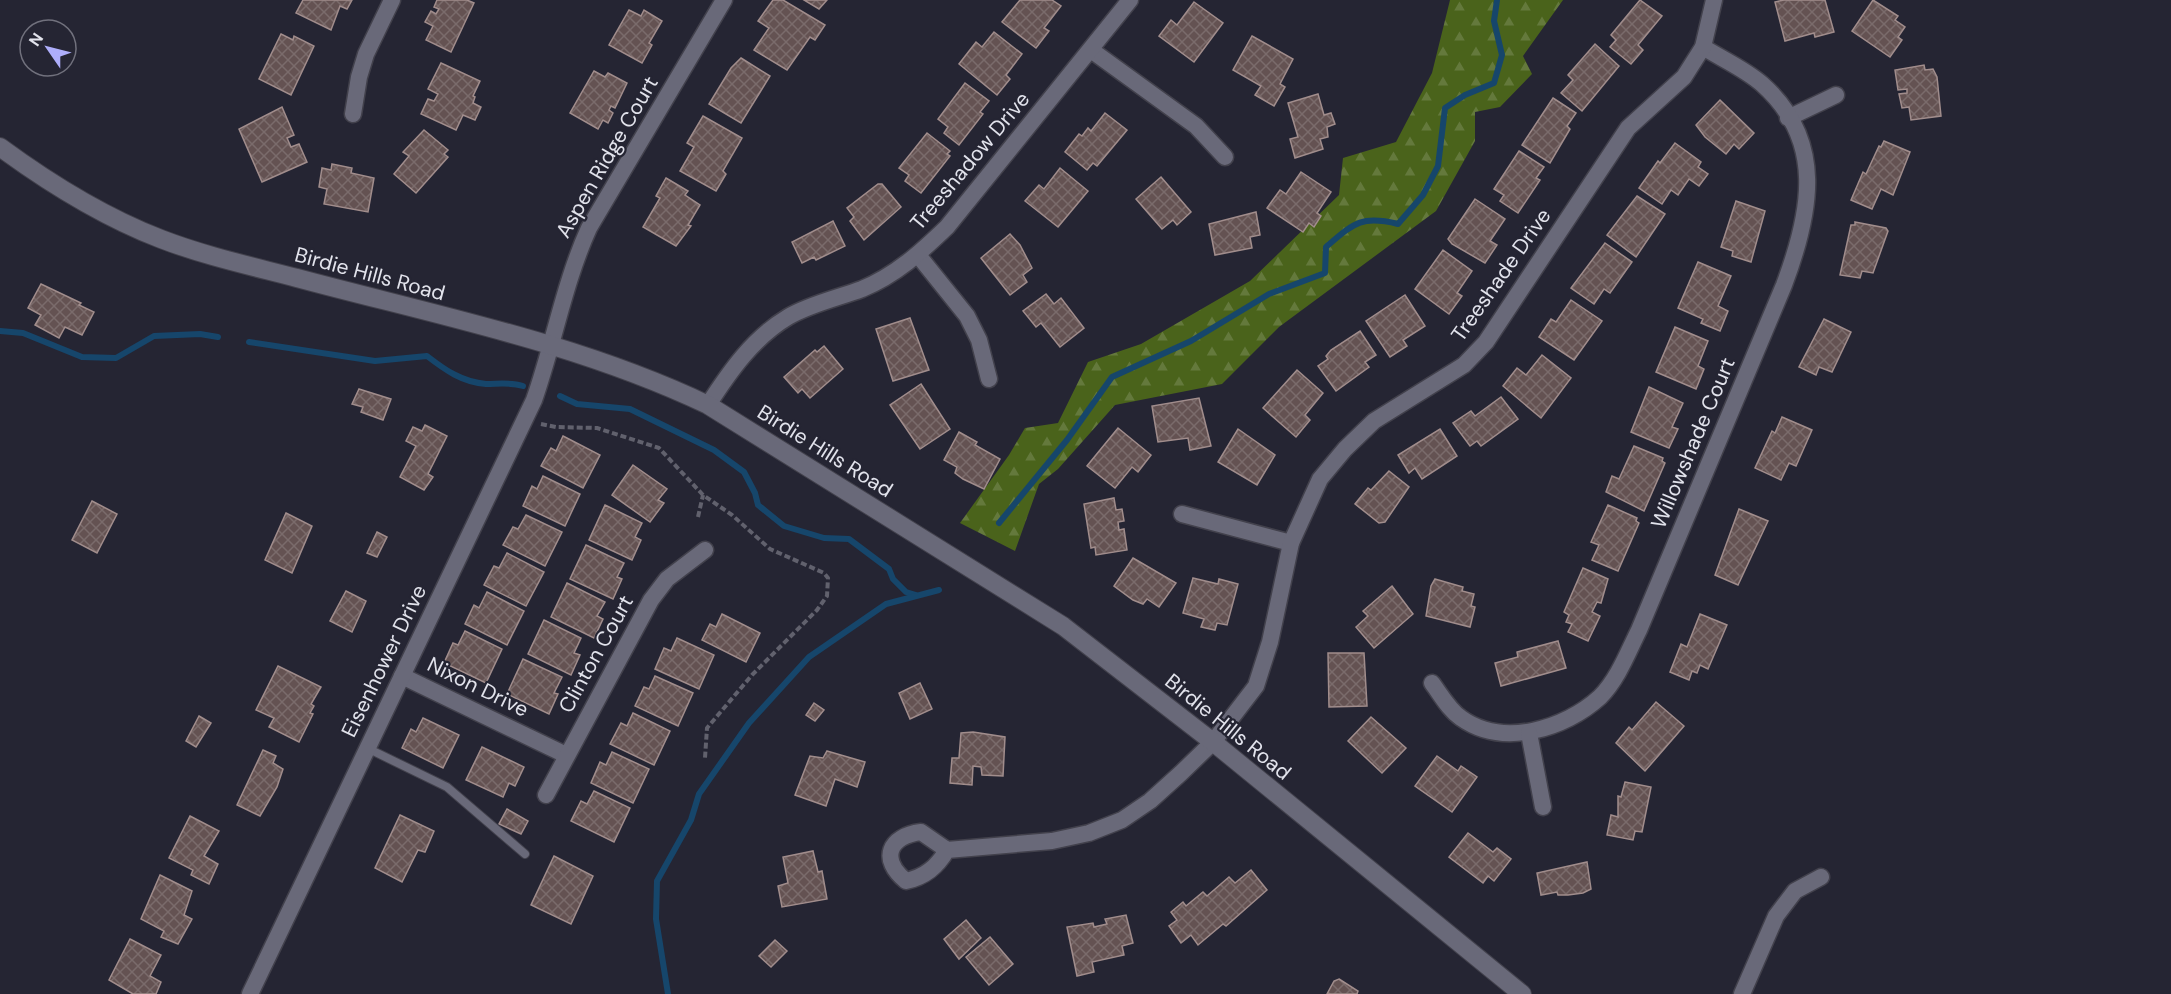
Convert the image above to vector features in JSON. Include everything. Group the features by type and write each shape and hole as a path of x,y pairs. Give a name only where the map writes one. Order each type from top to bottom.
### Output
{"main road":[{"name":"Birdie Hills Road","path":"0,147 62,188 123,222 161,239 218,257 553,345 661,383 708,405 1063,626 1213,742 1522,994"}],"street":[{"path":"353,114 358,76 392,0"},
{"name":"Aspen Ridge Court","path":"553,345 574,261 589,228 724,0"},
{"name":"Treeshadow Drive","path":"708,405 753,344 789,317 864,288 894,272 918,255 947,227 1130,0"},
{"name":"Treeshade Drive","path":"947,850 1052,841 1089,833 1122,820 1150,801 1213,742 1256,686 1270,642 1291,543 1320,479 1345,449 1374,421 1464,365 1486,342 1628,128 1684,77 1702,47 1714,0"},
{"name":"Willowshade Court","path":"1432,683 1461,718 1484,730 1529,733 1571,718 1600,696 1620,669 1639,630 1801,240 1809,176 1802,140 1778,100 1761,83 1702,47"},
{"path":"1091,50 1196,126 1225,157"},
{"path":"1788,118 1836,95"},
{"path":"918,255 967,316 980,340 989,379"},
{"name":"Eisenhower Drive","path":"250,994 534,400 553,345"},
{"path":"1182,514 1291,543"},
{"name":"Clinton Court","path":"546,795 651,600 667,579 705,550"},
{"name":"Nixon Drive","path":"402,676 566,755"},
{"path":"1529,733 1543,807"},
{"path":"1743,994 1776,916 1795,891 1821,877"}],"lane":[{"path":"368,748 447,787 525,854"}],"path":[{"path":"698,517 703,495"}],"green space":[{"path":"1450,0 1563,0 1523,56 1532,74 1500,107 1475,112 1475,141 1436,211 1279,327 1222,384 1115,405 1058,469 1039,484 1015,551 960,523 1009,455 1025,428 1058,423 1088,362 1141,344 1250,281 1339,195 1343,158 1396,142 1432,73"}],"building":[{"path":"303,0 352,0 347,9 340,6 331,30 296,13"},
{"path":"437,0 467,0 474,3 451,52 426,40 433,26 425,22 431,11 436,14 439,9 434,7"},
{"path":"773,0 783,0 825,25 815,40 810,37 787,70 754,50 769,28 758,21"},
{"path":"804,0 827,0 819,9"},
{"path":"1020,0 1052,0 1061,6 1044,28 1049,31 1036,48 1002,22"},
{"path":"1640,0 1662,16 1638,45 1643,50 1631,64 1610,47 1616,40 1611,35"},
{"path":"1825,0 1834,32 1815,37 1814,33 1785,41 1775,2"},
{"path":"1873,0 1898,16 1895,20 1905,27 1898,37 1902,40 1890,57 1852,31"},
{"path":"1194,2 1223,23 1194,62 1159,36 1171,20 1177,25"},
{"path":"629,10 641,16 644,10 662,21 649,43 652,45 642,63 609,45"},
{"path":"994,32 1022,54 1006,75 1010,79 997,95 959,64 976,42 982,47"},
{"path":"281,34 293,40 294,36 314,46 291,95 259,79"},
{"path":"1252,36 1293,59 1280,84 1285,87 1274,106 1255,95 1261,86 1233,70"},
{"path":"1595,44 1619,66 1582,111 1561,93 1573,80 1568,75"},
{"path":"741,58 770,76 741,123 709,104 731,68"},
{"path":"441,63 480,81 473,96 475,97 473,103 481,107 475,120 463,115 456,130 421,114 428,99 434,101 438,94 428,89"},
{"path":"1924,65 1925,70 1933,69 1937,77 1941,116 1911,120 1909,107 1902,108 1899,94 1907,93 1907,89 1898,90 1895,70"},
{"path":"594,71 605,77 608,73 627,83 615,108 611,106 609,110 613,113 608,123 603,120 598,129 570,113"},
{"path":"965,83 989,101 980,112 983,114 959,145 944,133 948,127 938,119"},
{"path":"1318,94 1324,115 1331,113 1335,124 1327,127 1328,137 1320,139 1323,149 1295,158 1290,139 1298,137 1288,103"},
{"path":"1553,98 1576,113 1567,126 1570,129 1550,163 1522,145"},
{"path":"1720,100 1754,133 1739,149 1734,144 1726,154 1705,137 1696,125"},
{"path":"282,107 294,135 287,138 291,147 299,144 307,162 262,182 239,129"},
{"path":"1105,113 1127,130 1097,166 1093,163 1087,170 1065,152 1079,134 1082,136 1088,128 1091,131"},
{"path":"703,116 742,138 723,171 726,174 716,191 680,171 694,147 687,143"},
{"path":"424,130 448,150 444,154 448,157 416,193 394,174 409,156 403,152"},
{"path":"927,133 950,151 947,154 950,156 921,193 905,181 909,175 899,168"},
{"path":"1884,141 1910,152 1893,195 1881,189 1872,209 1851,200 1863,172 1866,174 1879,146 1881,147"},
{"path":"1675,143 1701,162 1698,167 1708,174 1699,186 1689,179 1678,195 1671,190 1662,204 1639,188 1658,161 1660,163"},
{"path":"1519,151 1544,167 1536,178 1540,180 1518,213 1500,201 1504,195 1494,189"},
{"path":"332,164 352,168 351,173 374,178 368,212 324,204 327,189 319,187 322,168 331,170"},
{"path":"1060,168 1088,191 1058,227 1025,201 1039,185 1044,189"},
{"path":"1301,172 1331,192 1317,213 1321,216 1314,227 1309,223 1303,232 1267,208 1280,190 1286,194"},
{"path":"1161,177 1191,212 1177,225 1173,220 1162,229 1136,199"},
{"path":"666,178 688,191 685,195 700,205 688,225 691,226 676,246 643,227 660,198 656,196"},
{"path":"878,184 882,184 901,207 864,240 850,221 854,217 847,208"},
{"path":"1637,196 1665,214 1636,257 1607,235"},
{"path":"1475,199 1505,219 1490,241 1497,245 1485,263 1452,244 1448,239"},
{"path":"1736,201 1765,211 1751,262 1732,256 1733,251 1721,247"},
{"path":"1256,212 1260,235 1250,237 1252,248 1215,255 1209,224"},
{"path":"833,221 845,246 816,260 814,257 802,263 792,242"},
{"path":"1855,222 1886,228 1888,231 1873,273 1862,271 1860,278 1840,275 1851,225 1855,225"},
{"path":"1010,234 1020,245 1032,268 1023,275 1027,282 1010,295 981,258"},
{"path":"1605,243 1632,262 1610,293 1604,289 1594,304 1571,288"},
{"path":"1443,250 1472,271 1457,293 1462,296 1449,314 1415,289"},
{"path":"1698,262 1731,276 1718,306 1728,311 1720,331 1701,323 1703,319 1678,308"},
{"path":"41,284 81,303 79,305 94,312 82,335 65,327 59,338 35,325 41,315 28,308"},
{"path":"1046,294 1054,304 1061,298 1084,328 1060,347 1041,323 1036,327 1023,311"},
{"path":"1405,295 1425,326 1403,340 1407,346 1390,357 1366,321"},
{"path":"1571,300 1602,321 1574,360 1539,337 1551,319 1556,322"},
{"path":"910,318 929,370 893,381 876,329"},
{"path":"1824,319 1851,332 1832,372 1819,367 1816,375 1799,367"},
{"path":"1675,327 1708,341 1698,366 1704,369 1696,389 1656,372"},
{"path":"1360,331 1376,355 1365,362 1369,367 1336,391 1318,366 1328,359 1326,356 1331,350"},
{"path":"824,346 843,369 810,398 802,389 798,393 784,377 815,350 817,352"},
{"path":"1542,355 1571,378 1541,418 1503,386 1517,368 1526,375"},
{"path":"1297,370 1323,393 1305,415 1310,420 1296,437 1263,408"},
{"path":"921,384 950,429 920,449 890,405"},
{"path":"1649,387 1683,403 1672,427 1678,429 1669,448 1631,432"},
{"path":"359,389 391,399 383,420 361,412 363,407 352,404"},
{"path":"1501,397 1518,419 1481,446 1477,441 1470,446 1453,423 1471,411 1475,416"},
{"path":"1199,398 1211,446 1190,450 1188,438 1158,442 1152,406"},
{"path":"1782,417 1812,430 1796,466 1789,463 1781,480 1755,468 1772,431 1775,433"},
{"path":"425,425 447,436 428,474 433,477 424,490 400,477 416,446 406,441 413,427 422,431"},
{"path":"1118,428 1151,455 1138,472 1132,467 1115,488 1087,466"},
{"path":"1238,429 1275,455 1257,485 1218,462"},
{"path":"1440,429 1457,456 1422,479 1415,468 1409,473 1398,455"},
{"path":"959,432 977,442 975,445 1000,459 984,489 963,479 955,473 957,467 944,460"},
{"path":"563,436 600,455 583,488 541,466 551,448 556,451"},
{"path":"1634,446 1663,458 1662,461 1665,463 1644,511 1606,492 1612,476 1619,479"},
{"path":"633,465 667,489 658,500 664,503 650,522 612,495"},
{"path":"1389,471 1409,487 1385,522 1379,523 1355,504 1368,488 1371,490"},
{"path":"543,476 580,494 565,526 523,506 532,486 537,489"},
{"path":"1114,498 1116,510 1122,509 1124,521 1118,522 1119,530 1124,529 1127,550 1096,555 1095,547 1091,548 1084,504"},
{"path":"92,501 117,514 97,553 72,540"},
{"path":"605,505 642,523 635,537 641,540 632,560 589,540"},
{"path":"1608,505 1637,518 1636,521 1639,523 1618,571 1592,560 1599,545 1591,542"},
{"path":"1739,509 1768,521 1738,585 1715,575"},
{"path":"286,513 312,526 292,573 265,560"},
{"path":"526,515 562,532 545,566 503,545 513,527 518,529"},
{"path":"377,532 387,537 377,557 367,553"},
{"path":"586,545 624,563 617,577 622,579 613,599 570,579"},
{"path":"507,553 544,572 526,606 484,585 494,566 499,568"},
{"path":"1133,558 1176,583 1159,607 1147,599 1143,604 1133,600 1114,586"},
{"path":"1583,568 1608,579 1601,603 1597,602 1592,612 1600,616 1588,641 1568,632 1572,624 1566,622 1569,615 1564,612"},
{"path":"1193,578 1218,584 1219,579 1238,584 1227,625 1217,623 1215,630 1201,627 1204,619 1183,613"},
{"path":"1435,579 1463,587 1462,591 1474,594 1471,606 1475,607 1470,627 1426,616 1431,586"},
{"path":"567,583 605,602 597,616 603,619 594,638 551,617"},
{"path":"1392,586 1413,614 1374,648 1356,627 1368,616 1363,611"},
{"path":"346,591 366,601 352,632 330,621"},
{"path":"487,592 524,611 507,645 465,624 474,605 479,608"},
{"path":"722,614 760,633 746,662 702,640 710,624 716,627"},
{"path":"1700,614 1727,625 1708,669 1700,665 1697,673 1692,671 1689,680 1670,672 1681,644 1687,647"},
{"path":"544,620 581,638 574,653 580,655 571,675 528,654"},
{"path":"465,631 502,649 486,683 444,663 453,643 458,645"},
{"path":"677,638 714,655 699,689 655,669 664,648 671,651"},
{"path":"1558,641 1566,668 1501,686 1495,663 1518,657 1517,652"},
{"path":"1328,653 1364,653 1367,706 1329,707"},
{"path":"523,659 562,677 554,693 558,694 549,714 507,694"},
{"path":"278,666 321,687 311,704 314,706 310,713 313,714 299,742 269,727 274,718 256,710"},
{"path":"655,676 693,693 678,726 635,706 644,687 649,689"},
{"path":"920,683 932,709 910,719 899,693"},
{"path":"1656,702 1684,726 1645,771 1616,743 1629,727 1632,730"},
{"path":"814,703 824,710 815,721 806,715"},
{"path":"633,713 670,731 654,765 610,744 621,723 627,726"},
{"path":"199,716 211,723 196,747 186,741"},
{"path":"1371,717 1406,748 1382,773 1348,741"},
{"path":"423,718 459,735 443,768 402,748 411,729 416,732"},
{"path":"973,732 1005,737 1003,776 982,775 981,767 973,766 972,785 950,783 952,758 959,758 961,733"},
{"path":"482,747 524,767 515,786 509,783 503,797 466,780"},
{"path":"263,750 276,756 273,763 283,769 277,787 260,816 237,805"},
{"path":"827,751 865,762 857,787 835,779 826,806 795,795 810,756 823,758"},
{"path":"612,752 649,769 633,803 591,783 600,762 606,765"},
{"path":"1437,756 1458,771 1461,766 1477,777 1452,812 1415,786"},
{"path":"1625,782 1651,787 1642,832 1635,831 1633,840 1607,835 1611,815 1618,817 1618,796 1621,797"},
{"path":"594,791 630,808 614,842 571,821 581,801 587,804"},
{"path":"507,809 528,821 521,834 499,824"},
{"path":"400,815 434,831 425,852 418,850 402,882 375,868"},
{"path":"190,816 219,831 204,856 218,864 209,884 191,875 193,870 169,858"},
{"path":"1468,833 1493,852 1497,848 1511,859 1494,881 1488,876 1483,883 1449,857"},
{"path":"813,851 818,872 822,871 827,899 782,907 778,886 788,883 783,857"},
{"path":"554,856 593,876 571,924 531,905"},
{"path":"1587,862 1591,889 1583,893 1568,895 1558,895 1557,892 1541,895 1537,873"},
{"path":"1251,870 1267,890 1226,926 1223,924 1198,945 1191,935 1181,943 1169,926 1177,920 1171,912 1183,902 1186,906 1203,892 1207,896 1229,877 1235,883"},
{"path":"160,875 192,891 184,915 192,919 178,944 161,937 164,931 141,919"},
{"path":"1126,915 1133,943 1122,946 1124,955 1092,962 1094,972 1077,976 1067,927 1093,923 1094,927 1107,924 1105,919"},
{"path":"966,920 981,938 959,959 944,939"},
{"path":"990,937 1013,964 989,985 966,957"},
{"path":"130,939 161,955 150,976 161,982 156,994 133,994 109,980"},
{"path":"775,940 787,951 771,967 759,956"},
{"path":"1339,979 1358,991 1357,994 1327,994 1334,981"}],"waterway":[{"path":"999,523 1067,440 1112,377 1191,341 1269,294 1325,273 1326,247 1351,227 1375,220 1398,224 1423,195 1438,166 1445,108 1465,95 1494,83 1502,55 1494,21 1497,0"},
{"path":"0,331 23,333 82,357 116,358 154,336 200,334 218,337"},
{"path":"249,342 375,361 427,356 447,370 469,381 523,386"},
{"path":"560,396 577,404 630,409 714,450 744,472 755,493 758,505 784,526 824,538 849,539 889,569 893,579 906,592 916,595"},
{"path":"668,994 656,919 657,881 691,820 699,794 749,723 809,657 886,604 939,590"}]}
